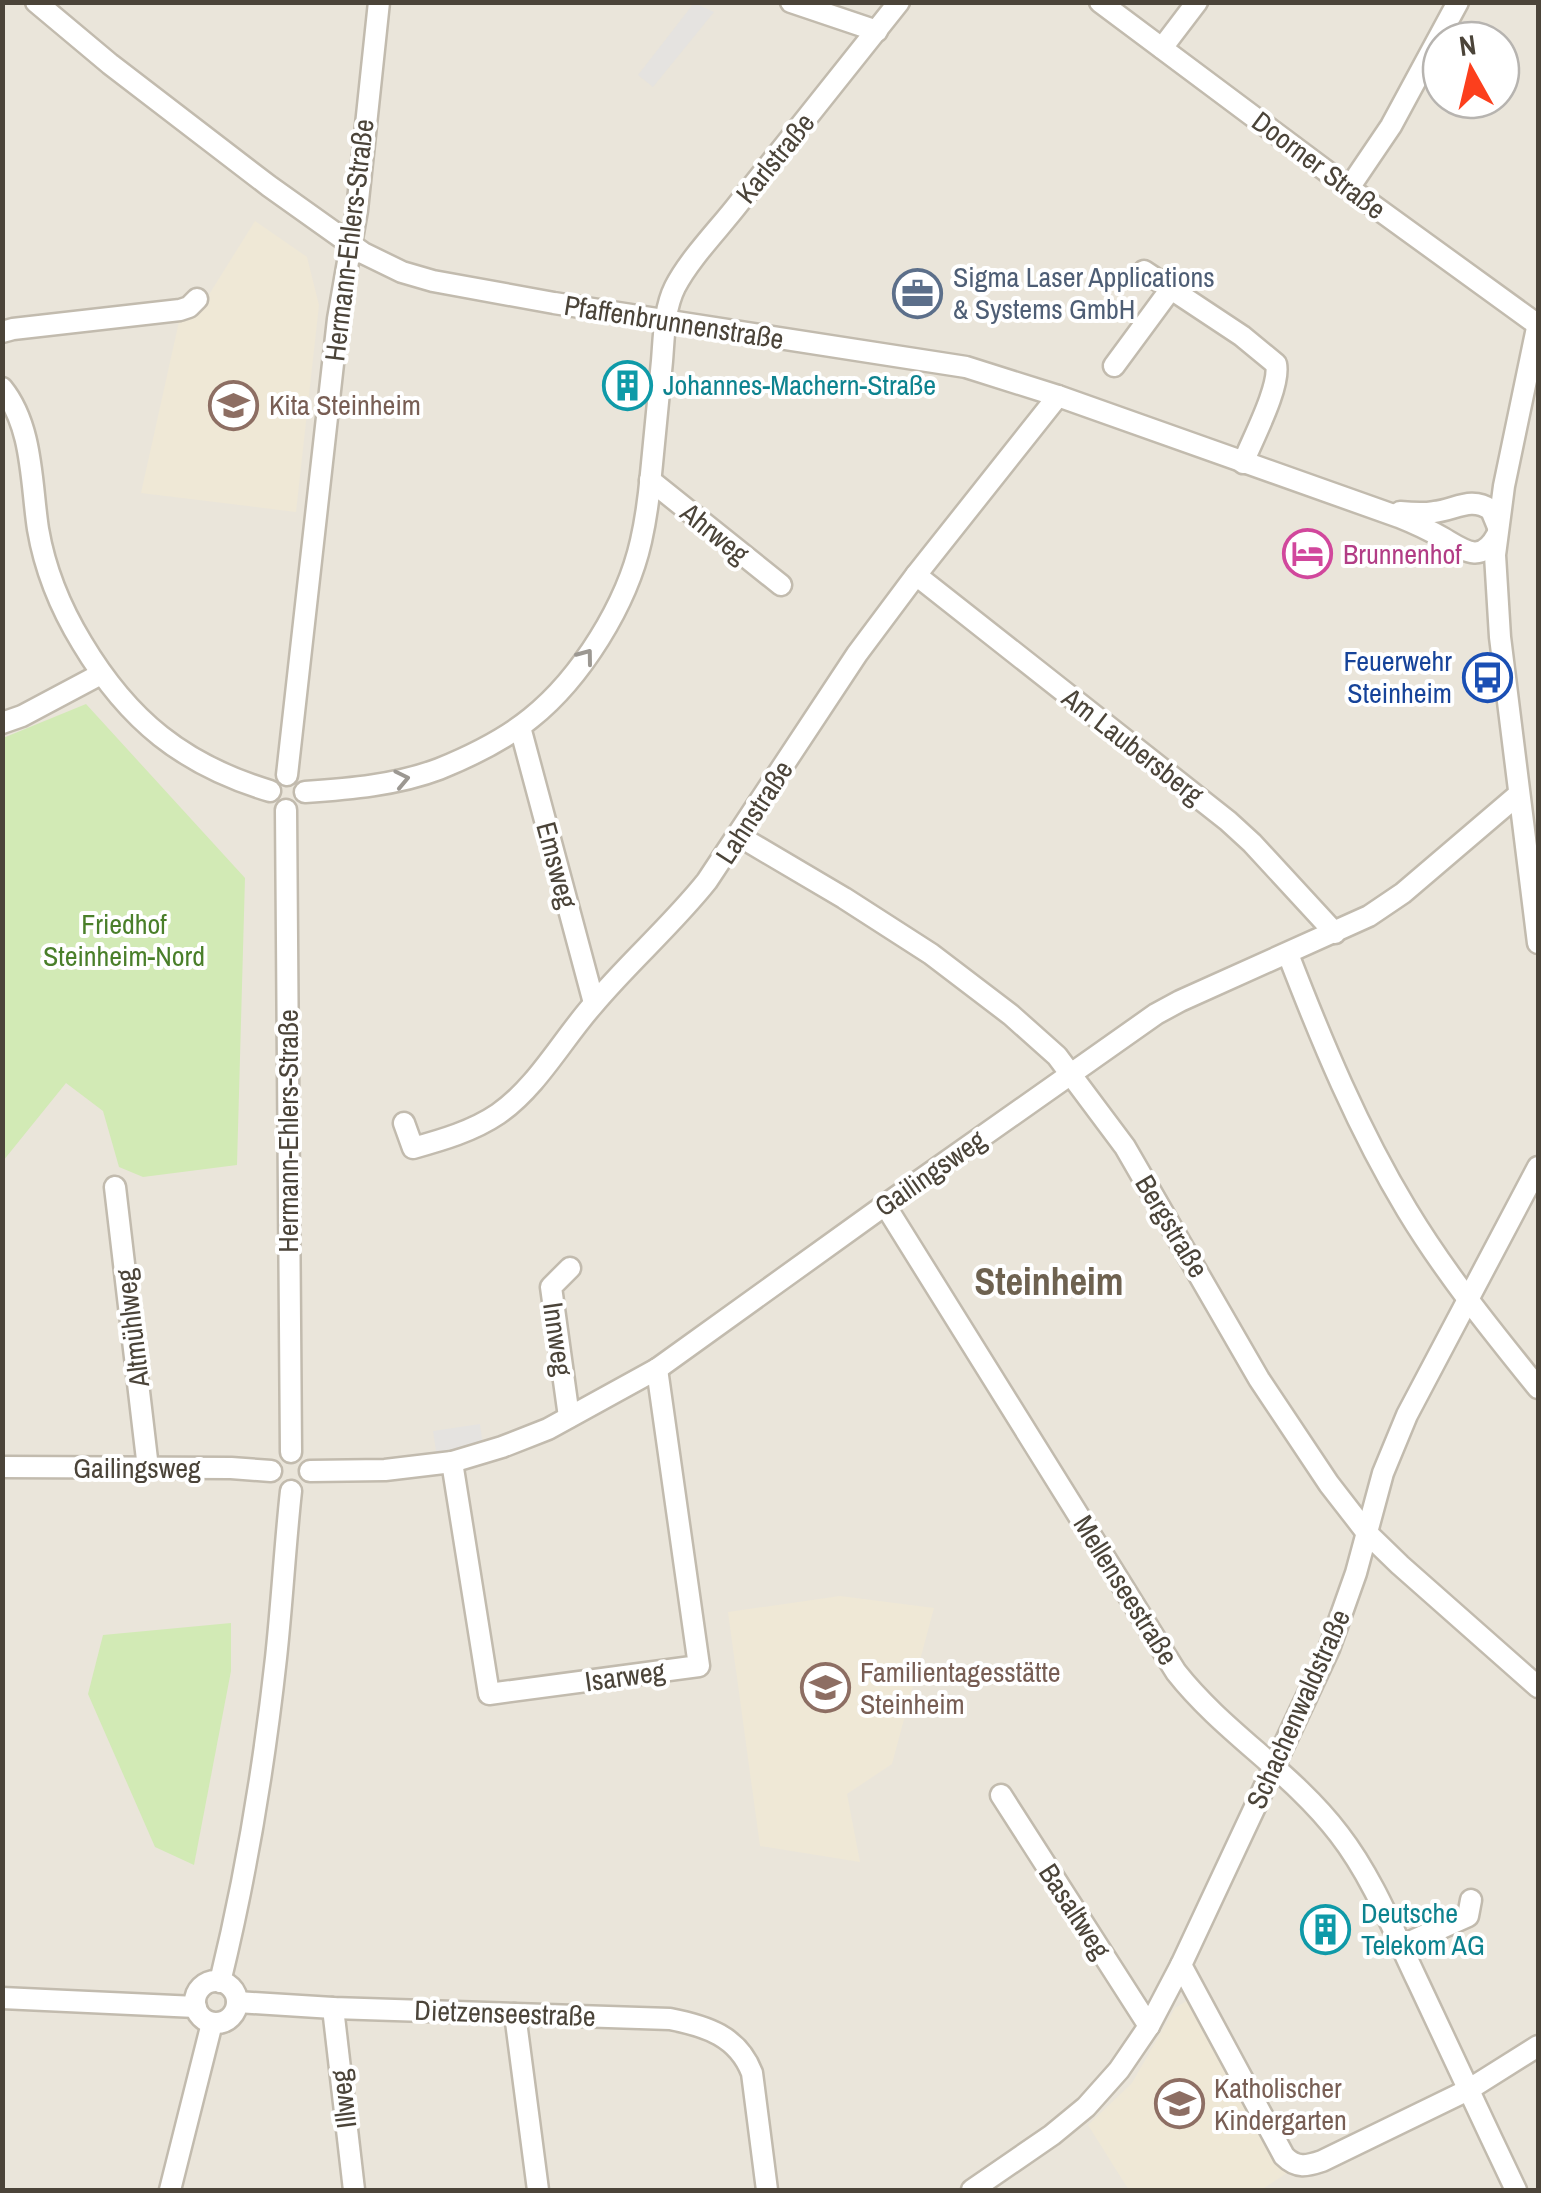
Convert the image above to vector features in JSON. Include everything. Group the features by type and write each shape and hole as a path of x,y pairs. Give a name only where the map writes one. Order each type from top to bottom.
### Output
{"street":[{"name":"Pfaffenbrunnenstraße","path":"36,2 210,142 384,265 433,281 666,322 966,367 1378,510 1416,524 1458,548"},
{"name":"Hermann-Ehlers-Straße","path":"286,775 379,2"},
{"path":"792,2 876,31"},
{"name":"Karlstraße","path":"666,322 671,297 685,273 900,2"},
{"name":"Doorner Straße","path":"1100,2 1538,324"},
{"path":"1162,48 1197,2"},
{"path":"1348,188 1391,126 1458,2"},
{"path":"1144,271 1242,336 1276,364 1275,384 1242,463"},
{"path":"1114,366 1170,290"},
{"path":"2,332 180,310 197,299"},
{"path":"305,792 427,773 487,746 546,705 603,634 621,600 641,542 666,322"},
{"path":"1538,324 1495,556 1500,637 1538,943"},
{"path":"2,388 15,408 25,440 41,544 51,580 70,623 101,674 116,694 170,744 221,774 270,791"},
{"name":"Lahnstraße","path":"404,1122 413,1148 454,1136 498,1114 523,1092 594,1002 691,902 739,836 857,654 1058,396"},
{"path":"1500,637 1485,584 1447,528 1449,518 1484,489 1514,442"},
{"name":"Ahrweg","path":"650,480 781,585"},
{"name":"Pfaffenbrunnenstraße","path":"1378,510 1426,513 1463,504"},
{"path":"1458,548 1478,552 1487,548 1498,531 1495,515 1486,506 1463,504"},
{"name":"Am Laubersberg","path":"916,575 1228,821 1335,933"},
{"path":"2,723 101,674"},
{"name":"Emsweg","path":"520,726 594,1002"},
{"path":"286,775 300,780 305,792 301,804 286,810 277,806 270,791 278,778 286,775"},
{"name":"Gailingsweg","path":"310,1471 385,1470 452,1462 548,1429 657,1369 1168,1007 1369,916 1519,794"},
{"name":"Hermann-Ehlers-Straße","path":"286,810 291,1452"},
{"name":"Bergstraße","path":"739,836 932,954 1012,1014 1072,1072 1126,1148 1280,1414 1329,1484 1367,1532 1538,1687"},
{"path":"1288,954 1332,1066 1408,1211 1468,1301 1538,1388"},
{"name":"Schachenwaldstraße","path":"972,2190 1052,2136 1086,2107 1119,2070 1149,2026 1329,1649 1343,1615 1382,1472 1407,1415 1538,1167"},
{"name":"Altmühlweg","path":"115,1187 148,1468"},
{"name":"Mellenseestraße","path":"885,1205 1176,1672 1204,1705 1312,1802 1364,1871 1516,2190"},
{"name":"Innweg","path":"569,1416 551,1287 570,1268"},
{"name":"Isarweg","path":"452,1462 488,1694 699,1666 657,1369"},
{"path":"291,1452 306,1460 310,1471 306,1482 291,1491 274,1483 271,1471 280,1456 291,1452"},
{"name":"Gailingsweg","path":"2,1467 271,1471"},
{"path":"220,1982 245,1874 267,1731 291,1491"},
{"name":"Basaltweg","path":"1001,1796 1149,2026"},
{"path":"1401,1946 1468,1916 1471,1900"},
{"path":"1180,1965 1281,2150 1295,2165 1322,2161 1468,2090 1538,2046"},
{"path":"220,1982 234,1991 237,2002 224,2022 212,2023 196,2007 199,1990 208,1983 220,1982"},
{"path":"2,1998 196,2007"},
{"name":"Dietzenseestraße","path":"237,2002 670,2019 695,2024 725,2038 746,2058 752,2072 767,2190"},
{"name":"Illweg","path":"332,2008 354,2190"},
{"path":"515,2014 538,2190"},
{"path":"170,2190 212,2023"}],"shaded area":[{"path":"3,3 1538,3 1538,2190 3,2190"},
{"path":"694,3 714,12 653,87 638,75"},
{"name":"Kita Steinheim","path":"255,221 307,257 319,305 296,512 141,493 180,317 195,317"},
{"path":"480,1424 484,1453 438,1464 433,1431"},
{"name":"Familientagesstätte Steinheim","path":"840,1596 934,1608 892,1764 847,1794 860,1862 760,1846 728,1612"},
{"name":"Katholischer Kindergarten","path":"1190,1999 1287,2173 1261,2190 1131,2190 1088,2125 1132,2083 1175,2008"}],"green space":[{"name":"Friedhof Steinheim-Nord","path":"86,704 245,878 237,1165 143,1177 119,1167 103,1111 66,1083 3,1161 3,738"},
{"path":"231,1623 231,1671 194,1865 155,1847 88,1694 103,1635"}],"place":[{"name":"Sigma Laser Applications & Systems GmbH","path":"918,293"},
{"name":"Johannes-Machern-Straße","path":"628,385"},
{"name":"Kita Steinheim","path":"234,405"},
{"name":"Brunnenhof","path":"1308,554"},
{"name":"Feuerwehr Steinheim","path":"1487,677"},
{"name":"Familientagesstätte Steinheim","path":"825,1688"},
{"name":"Deutsche Telekom AG","path":"1326,1929"},
{"name":"Katholischer Kindergarten","path":"1179,2104"}],"district":[{"name":"Steinheim","path":"1049,1282"}]}
